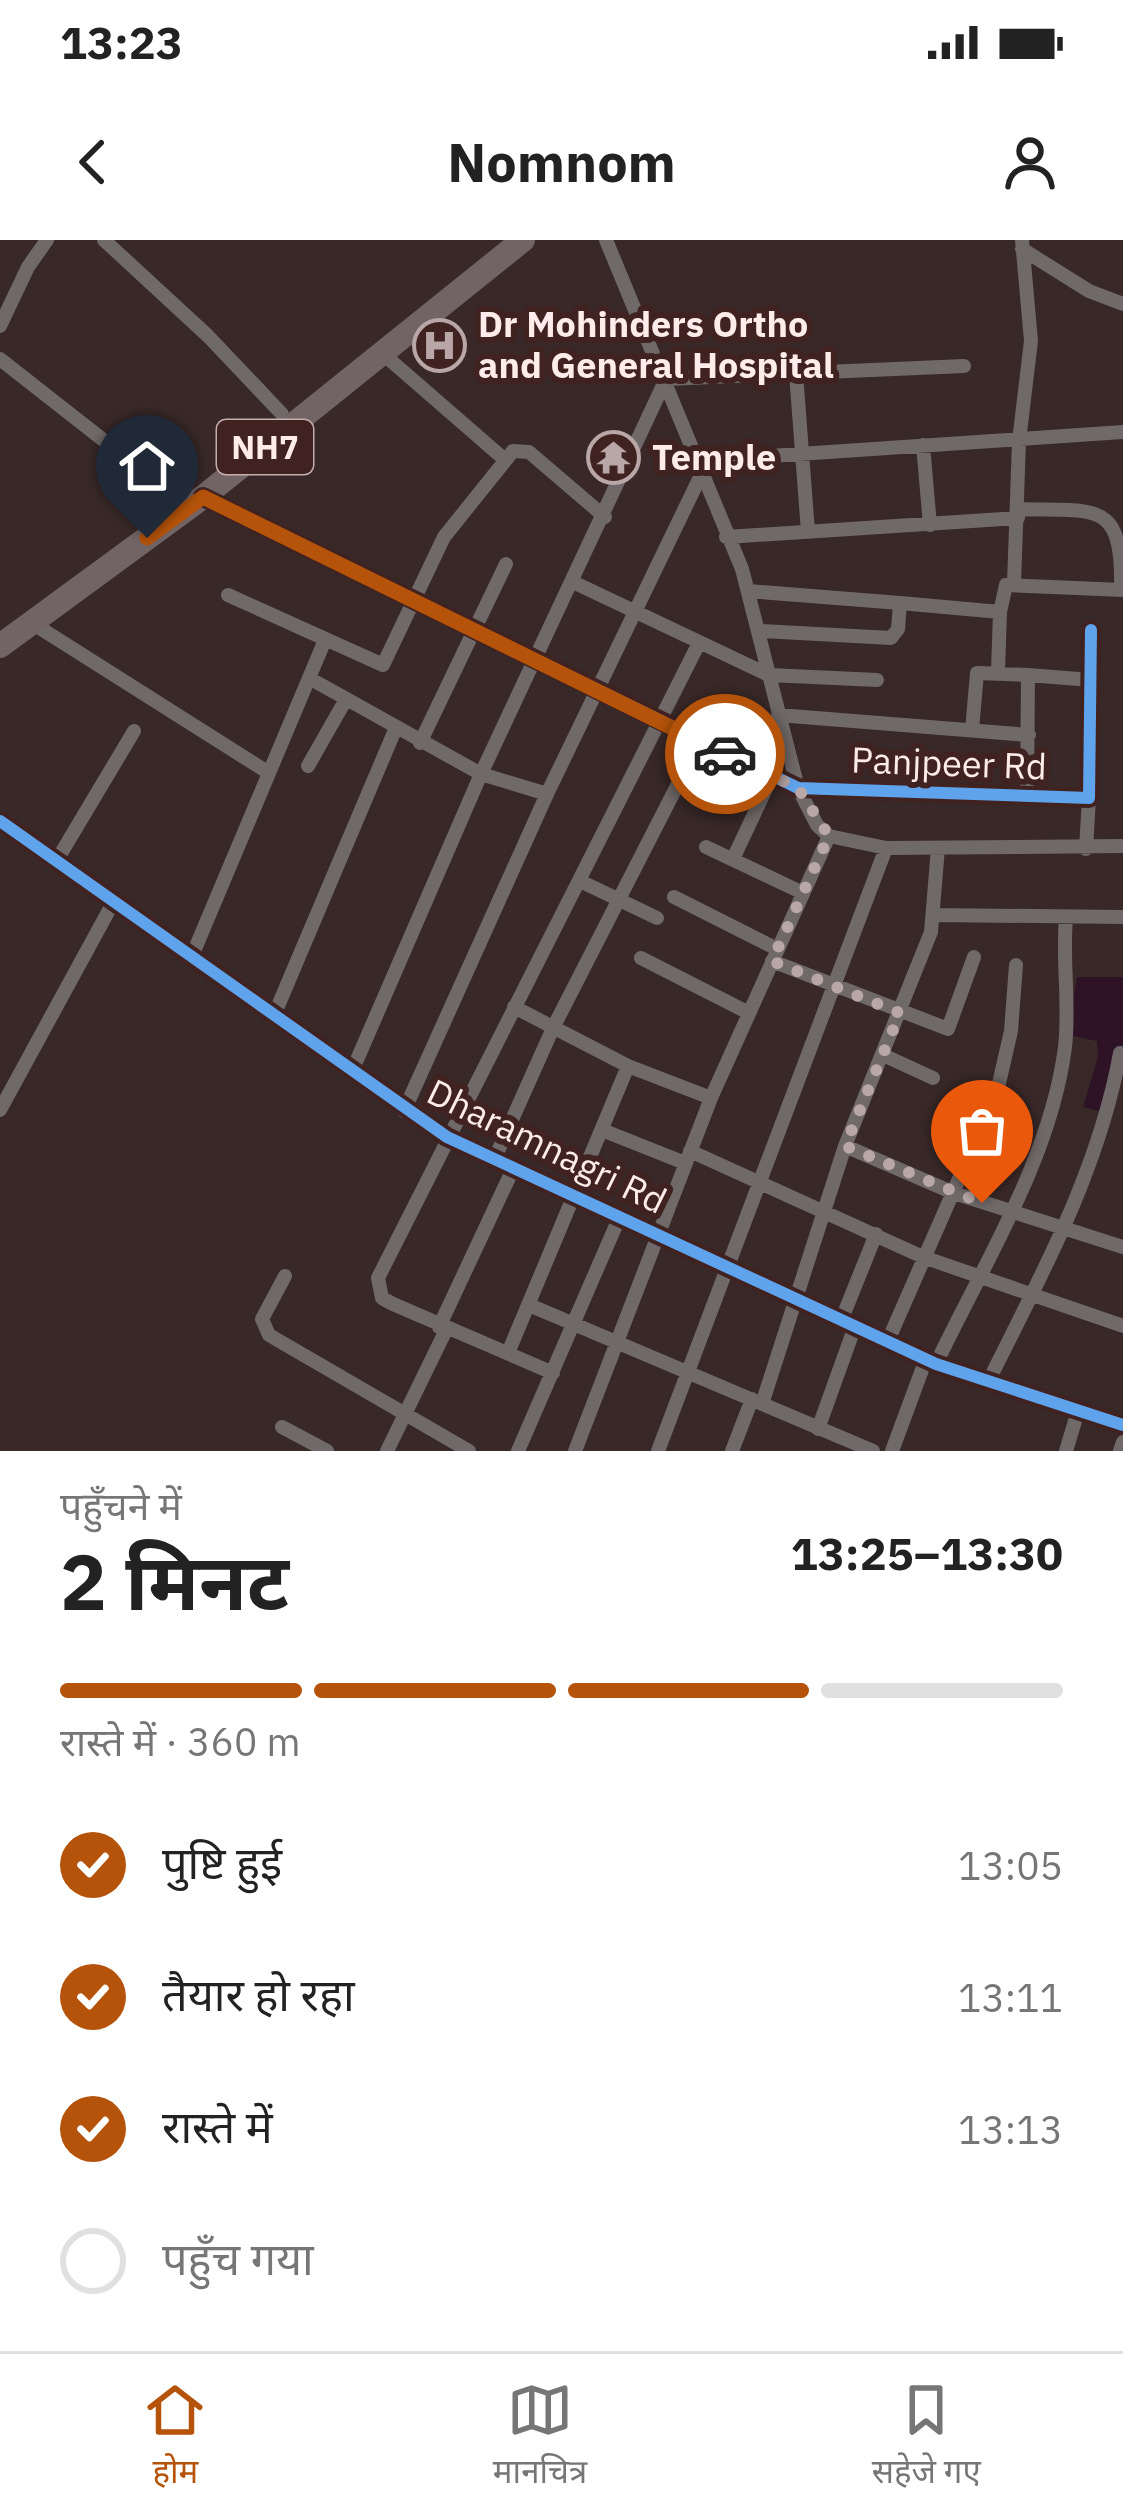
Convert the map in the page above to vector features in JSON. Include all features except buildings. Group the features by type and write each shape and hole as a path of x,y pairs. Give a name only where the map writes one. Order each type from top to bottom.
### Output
{"highway":[{"name":"NH7","path":"2,638 498,240"},
{"name":"NH7","path":"2,638 32,623 203,497 523,240"}],"street":[{"path":"0,326 28,267 47,240"},
{"path":"104,240 191,319 282,414"},
{"path":"606,240 748,591 798,788 829,836 886,848 1123,846"},
{"path":"1022,244 1089,291 1123,304"},
{"path":"1014,584 1019,441 1030,341 1022,244"},
{"path":"382,353 504,459"},
{"path":"0,359 176,497"},
{"path":"666,379 964,366"},
{"path":"796,373 808,532"},
{"path":"353,1069 481,774 575,583 666,379"},
{"path":"699,468 802,453 1123,432"},
{"path":"923,446 930,525"},
{"path":"228,595 383,664 444,537 513,451 529,452 605,517"},
{"path":"404,1111 699,468"},
{"name":"Panjpeer Rd","path":"203,497 798,788 1089,798 1091,630"},
{"path":"726,537 930,525 1018,514 1079,512 1107,519 1120,538 1122,590 1014,584 1002,589 998,671"},
{"path":"421,743 506,564"},
{"path":"575,583 769,675 877,680"},
{"path":"748,591 1000,612"},
{"path":"760,632 891,638 898,629 900,603"},
{"path":"32,623 269,773"},
{"path":"192,956 325,640"},
{"path":"554,1373 442,1329 382,1298 378,1278 699,643"},
{"path":"972,730 977,673 1091,680"},
{"path":"1027,796 1028,675"},
{"path":"310,678 394,730 481,774 547,794"},
{"path":"308,766 345,701"},
{"path":"778,715 1029,735"},
{"path":"275,1013 394,730"},
{"path":"57,860 134,731"},
{"path":"494,1160 554,1028 700,741"},
{"path":"733,859 771,778"},
{"path":"1086,849 1089,798"},
{"name":"Dharamnagri Rd","path":"0,821 447,1137 931,1362 1123,1425"},
{"path":"574,1451 711,1098 829,836"},
{"path":"706,847 803,893"},
{"path":"658,1451 886,848"},
{"path":"732,1451 757,1402 845,1146 934,915 938,848"},
{"path":"580,881 657,918"},
{"path":"674,897 835,987 948,1029 974,957"},
{"path":"0,1110 114,901"},
{"path":"934,915 1123,917"},
{"path":"892,1451 931,1362 1009,1213 1059,1075 1066,1009 1066,918"},
{"path":"641,958 747,1012"},
{"path":"887,1343 1006,1065 1016,965"},
{"path":"514,1007 628,1066 711,1098"},
{"path":"988,1382 1062,1230 1106,1116 1120,1053"},
{"path":"883,1055 933,1078"},
{"path":"508,1353 628,1066"},
{"path":"602,1130 760,1181 923,1257 1123,1326"},
{"path":"845,1146 1009,1213 1123,1247"},
{"path":"387,1451 513,1169"},
{"path":"518,1451 620,1216"},
{"path":"818,1429 876,1234"},
{"path":"285,1276 262,1318 269,1335 470,1451"},
{"path":"529,1305 874,1451"},
{"path":"1066,1451 1078,1411"},
{"path":"282,1427 327,1451"},
{"path":"1120,1451 1123,1442"}],"shaded area":[{"path":"1077,977 1123,977 1123,1049 1103,1112 1083,1107 1098,1057 1097,1041 1067,1035"}],"cycle path":[{"path":"203,497 798,788 1089,798 1091,630"},
{"path":"0,821 447,1137 936,1364 1123,1425"}],"way so far":[{"path":"725,754 798,788 817,825 829,836 772,961 900,1013 845,1146 982,1203"}],"place":[{"name":"Dr Mohinders Ortho and General Hospital","path":"439,345"},
{"name":"Temple","path":"613,457"}],"route":[{"path":"147,538 203,497 725,754"}]}
